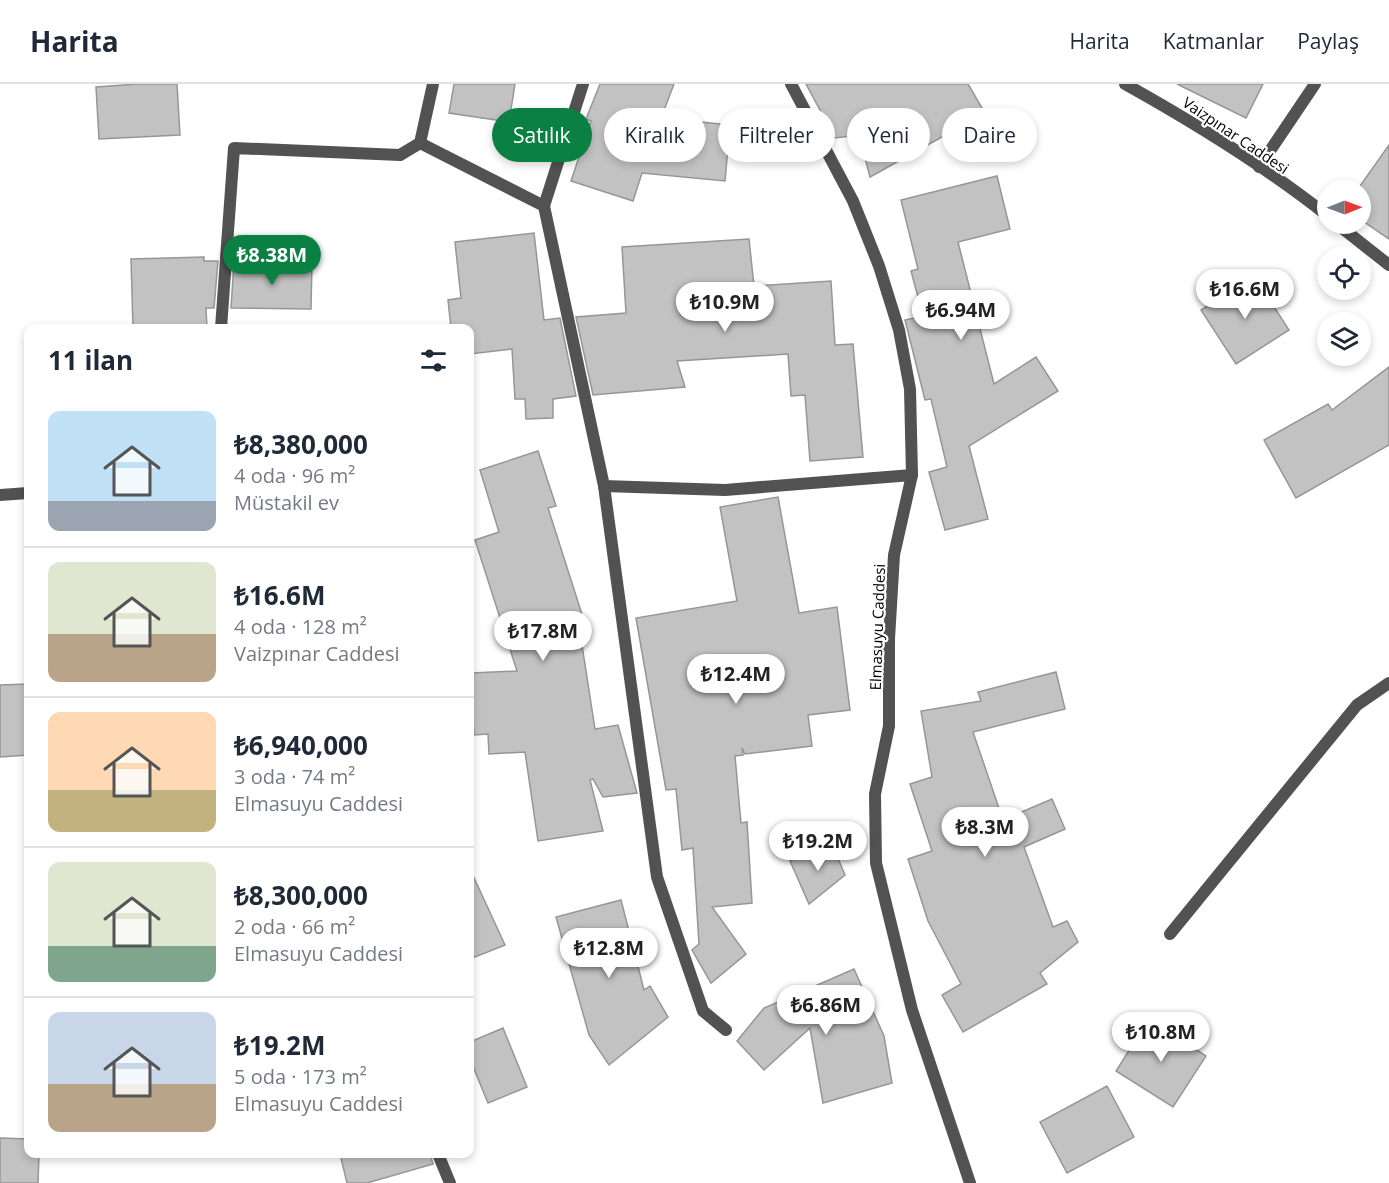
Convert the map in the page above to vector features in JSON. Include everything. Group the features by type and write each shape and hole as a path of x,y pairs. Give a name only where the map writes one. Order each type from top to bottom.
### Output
{"street":[{"path":"221,324 234,148 400,155 420,143 433,84"},
{"path":"582,84 544,206 603,486 657,877 704,1011 726,1030"},
{"name":"Elmasuyu Caddesi","path":"791,84 853,201 892,309 910,389 912,475 894,555 889,639 889,726 875,794 876,862 912,1010 970,1183"},
{"name":"Vaizpınar Caddesi","path":"1125,84 1171,110 1259,167 1317,208"},
{"path":"1259,167 1314,84"},
{"path":"420,143 544,206"},
{"path":"1350,234 1389,265"},
{"path":"603,486 725,490 912,475"},
{"path":"0,495 24,494"},
{"path":"1170,934 1357,705 1389,683"},
{"path":"440,1158 450,1183"}],"building":[{"path":"177,84 180,135 99,139 96,87"},
{"path":"454,84 515,84 511,108 492,108 492,119 449,113"},
{"path":"600,84 674,84 665,108 604,108 604,162 706,162 706,123 718,124 718,162 727,162 725,181 642,173 633,201 571,181 577,162 592,162 590,108"},
{"path":"806,84 968,84 982,108 942,108 942,137 930,144 930,108 847,108 847,136 835,138 835,108 819,108"},
{"path":"1177,84 1263,84 1246,118"},
{"path":"1389,145 1389,239 1371,227 1371,180 1364,180"},
{"path":"866,162 897,162 870,177"},
{"path":"997,176 1010,229 958,242 994,384 1036,357 1058,391 969,446 988,519 945,530 929,472 947,467 931,399 925,400 905,320 923,316 911,271 918,269 901,200"},
{"path":"534,233 544,320 560,318 576,396 553,399 553,418 526,419 525,399 515,399 512,349 474,354 474,324 451,324 448,300 461,298 455,242"},
{"path":"749,239 754,286 831,281 835,345 853,344 863,457 810,461 805,395 791,396 788,354 677,361 685,387 593,395 576,317 626,313 622,247"},
{"path":"204,257 204,261 218,261 214,308 206,308 207,324 133,324 131,259"},
{"path":"234,262 312,263 311,309 231,308"},
{"path":"1254,276 1289,330 1236,364 1201,310"},
{"path":"1389,367 1389,445 1296,498 1264,440 1328,404 1332,410"},
{"path":"538,451 556,506 548,508 587,630 580,632 595,729 618,725 637,793 603,797 593,779 590,780 603,831 538,841 525,752 489,754 488,734 474,735 474,673 517,671 475,540 499,532 480,470"},
{"path":"778,497 799,613 837,607 850,710 808,715 812,746 745,754 742,748 743,755 735,756 741,823 747,822 752,903 712,907 746,954 711,983 692,950 699,944 693,848 682,850 676,789 666,790 636,618 737,601 720,507"},
{"path":"1056,672 1065,709 973,732 1003,820 1052,799 1065,829 1024,847 1053,927 1067,921 1078,942 1040,973 1047,984 963,1032 942,995 961,984 928,921 908,859 932,851 910,784 932,777 921,711 981,701 978,692"},
{"path":"24,684 24,755 0,757 0,685"},
{"path":"832,844 845,875 809,904 790,861"},
{"path":"474,878 505,945 474,957"},
{"path":"621,900 644,990 650,986 668,1017 609,1065 589,1035 556,917"},
{"path":"854,969 884,1036 892,1083 823,1103 810,1028 764,1070 737,1041 764,1008"},
{"path":"1149,1019 1206,1056 1173,1107 1116,1071"},
{"path":"503,1028 527,1087 488,1103 474,1069 474,1040"},
{"path":"1107,1086 1134,1137 1067,1173 1040,1122"},
{"path":"0,1138 24,1139 24,1158 39,1158 38,1183 0,1183"},
{"path":"341,1158 431,1158 433,1164 367,1183 347,1183"}]}
